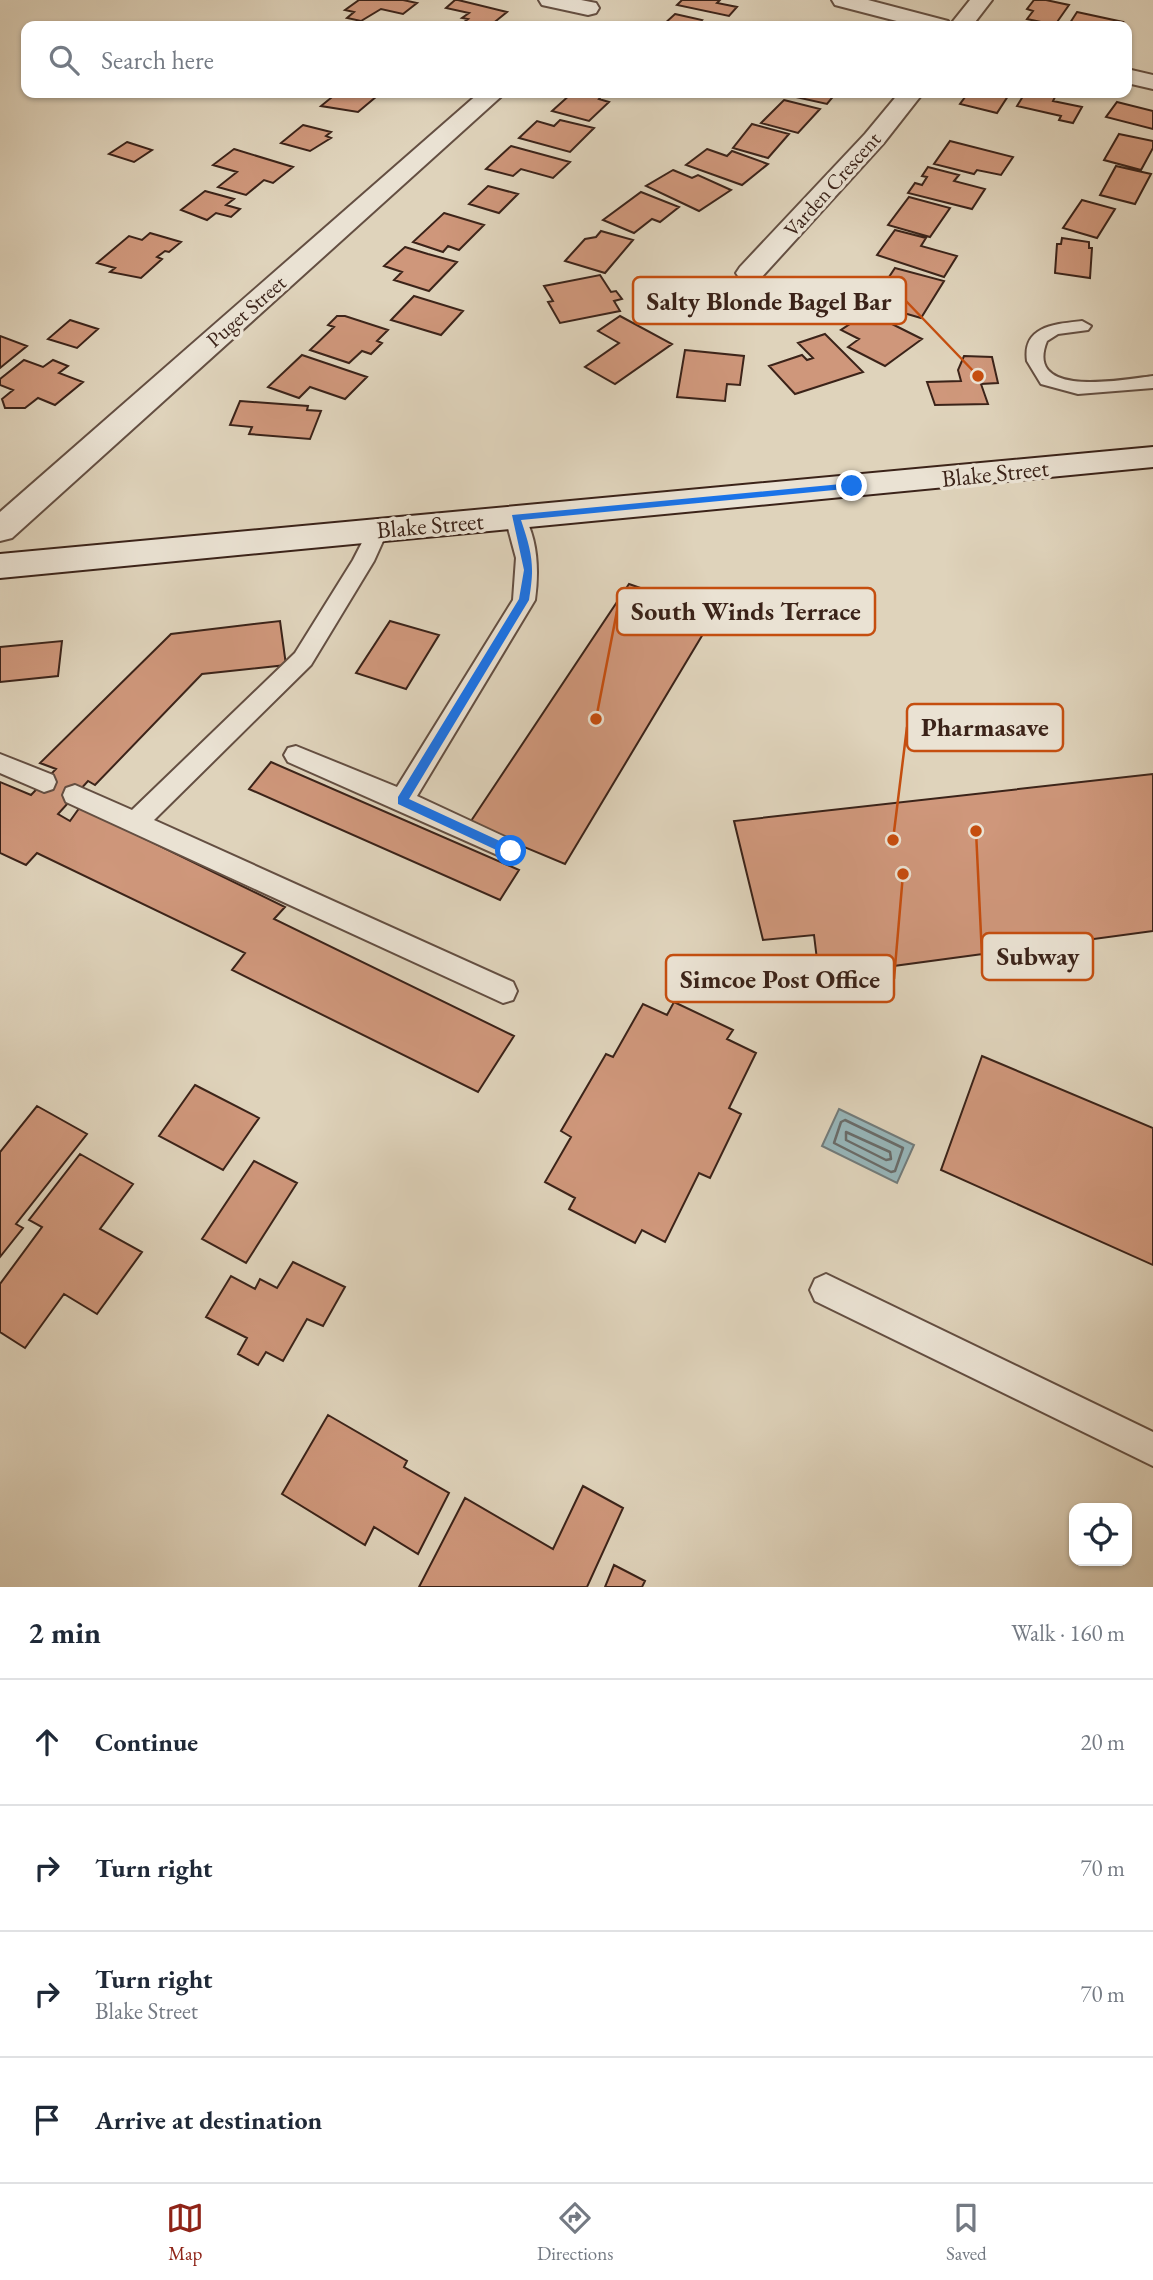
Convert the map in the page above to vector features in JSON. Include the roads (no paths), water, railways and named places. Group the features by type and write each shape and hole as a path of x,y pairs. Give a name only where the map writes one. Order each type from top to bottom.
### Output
{"street":[{"path":"550,0 593,4"},
{"path":"844,0 922,21"},
{"path":"965,21 981,0"},
{"path":"574,21 593,4"},
{"path":"1132,77 1153,82"},
{"name":"Puget Street","path":"0,530 12,503 487,98"},
{"name":"Varden Crescent","path":"750,274 907,98"},
{"name":"Blake Street","path":"0,566 1153,457"}],"lane":[{"path":"1082,326 1045,333 1038,341 1035,361 1040,374 1051,383 1073,388 1153,382"},
{"path":"402,800 524,600 529,570 525,546 515,517"},
{"path":"135,823 303,659 363,561 378,530"},
{"path":"296,754 511,851"},
{"path":"0,763 44,782"},
{"path":"75,795 503,991"},
{"path":"826,1290 1153,1449"}],"water":[{"path":"839,1109 914,1145 897,1183 822,1146"}],"place":[{"name":"Salty Blonde Bagel Bar","path":"978,376"},
{"name":"South Winds Terrace","path":"596,719"},
{"name":"Subway","path":"976,831"},
{"name":"Pharmasave","path":"893,840"},
{"name":"Simcoe Post Office","path":"903,874"}]}
